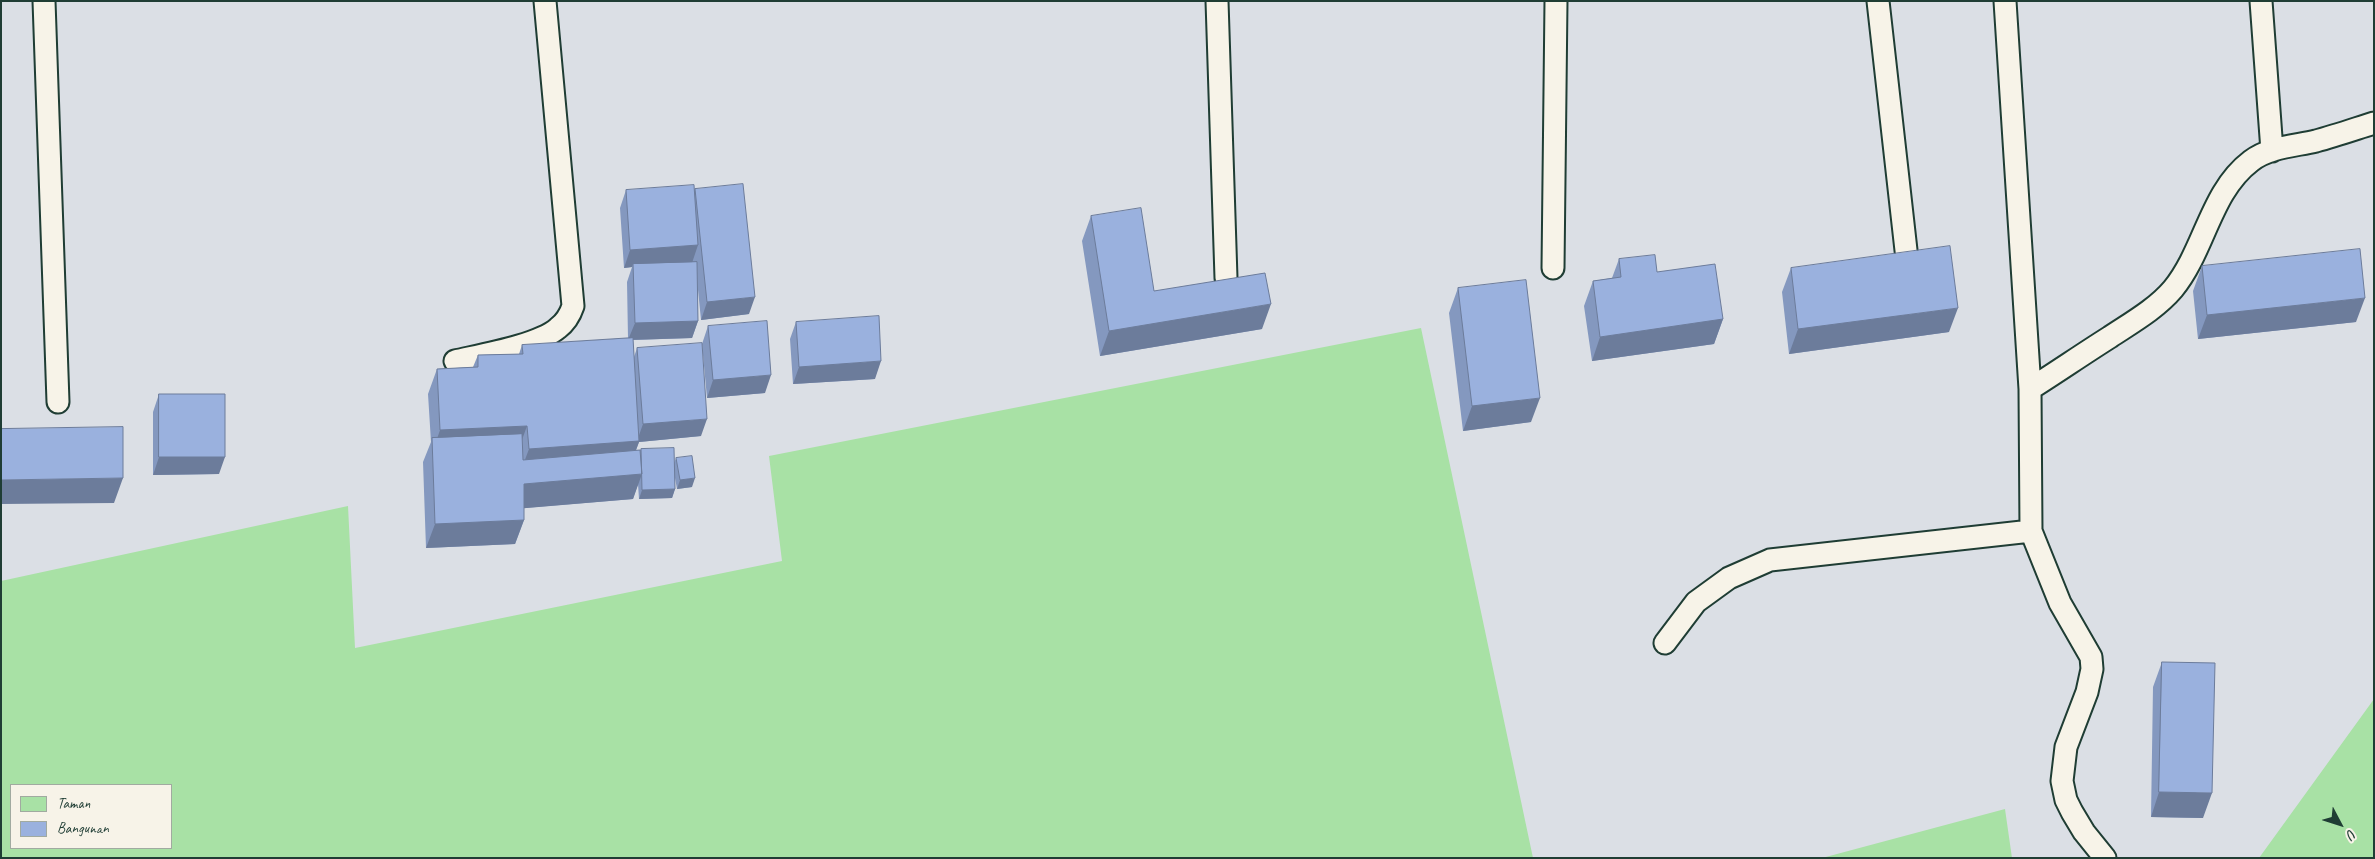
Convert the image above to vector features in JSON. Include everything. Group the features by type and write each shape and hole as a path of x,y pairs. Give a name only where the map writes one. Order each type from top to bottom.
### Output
{"lane":[{"path":"44,1 58,402"},
{"path":"455,362 538,340 557,330 569,317 573,306 545,1"},
{"path":"1217,1 1226,278"},
{"path":"1553,268 1556,1"},
{"path":"1878,1 1908,268"},
{"path":"2005,1 2030,389 2031,531 2060,603 2090,657 2092,669 2087,692 2066,747 2062,781 2066,800 2072,812 2084,832 2105,858"},
{"path":"2260,1 2272,151"},
{"path":"2030,389 2138,318 2173,289 2192,259 2221,196 2237,173 2253,160 2272,151 2318,140 2374,122"},
{"path":"1665,643 1696,602 1729,578 1770,560 2031,531"}],"shaded area":[{"path":"1,1 2374,1 2374,858 1,858"}],"green space":[{"path":"1421,328 1533,858 1,858 1,581 348,506 355,648 782,561 769,456"},
{"path":"2374,699 2374,858 2259,858"},
{"path":"2005,809 2012,858 1822,858"}],"building":[{"path":"743,184 755,297 707,302 695,189"},
{"path":"694,185 698,245 630,250 626,190"},
{"path":"1141,208 1154,291 1265,273 1271,304 1109,331 1091,216"},
{"path":"1950,246 1958,308 1798,329 1791,268"},
{"path":"2360,249 2365,298 2207,315 2202,266"},
{"path":"1655,255 1657,272 1715,264 1723,319 1600,337 1593,281 1621,277 1619,259"},
{"path":"697,262 698,321 635,323 633,264"},
{"path":"1526,280 1540,398 1472,406 1458,288"},
{"path":"879,316 881,361 799,367 796,322"},
{"path":"767,321 771,375 713,380 708,326"},
{"path":"633,338 639,441 529,449 527,426 440,430 437,369 478,367 478,355 523,354 522,345"},
{"path":"702,343 707,419 643,424 637,348"},
{"path":"159,394 225,394 225,457 159,457"},
{"path":"123,427 123,478 1,480 1,429"},
{"path":"522,434 523,460 640,450 642,474 524,484 524,520 435,524 432,438"},
{"path":"674,448 675,489 642,490 641,449"},
{"path":"692,456 695,478 680,480 676,458"},
{"path":"2162,662 2215,663 2212,793 2159,792"}]}
